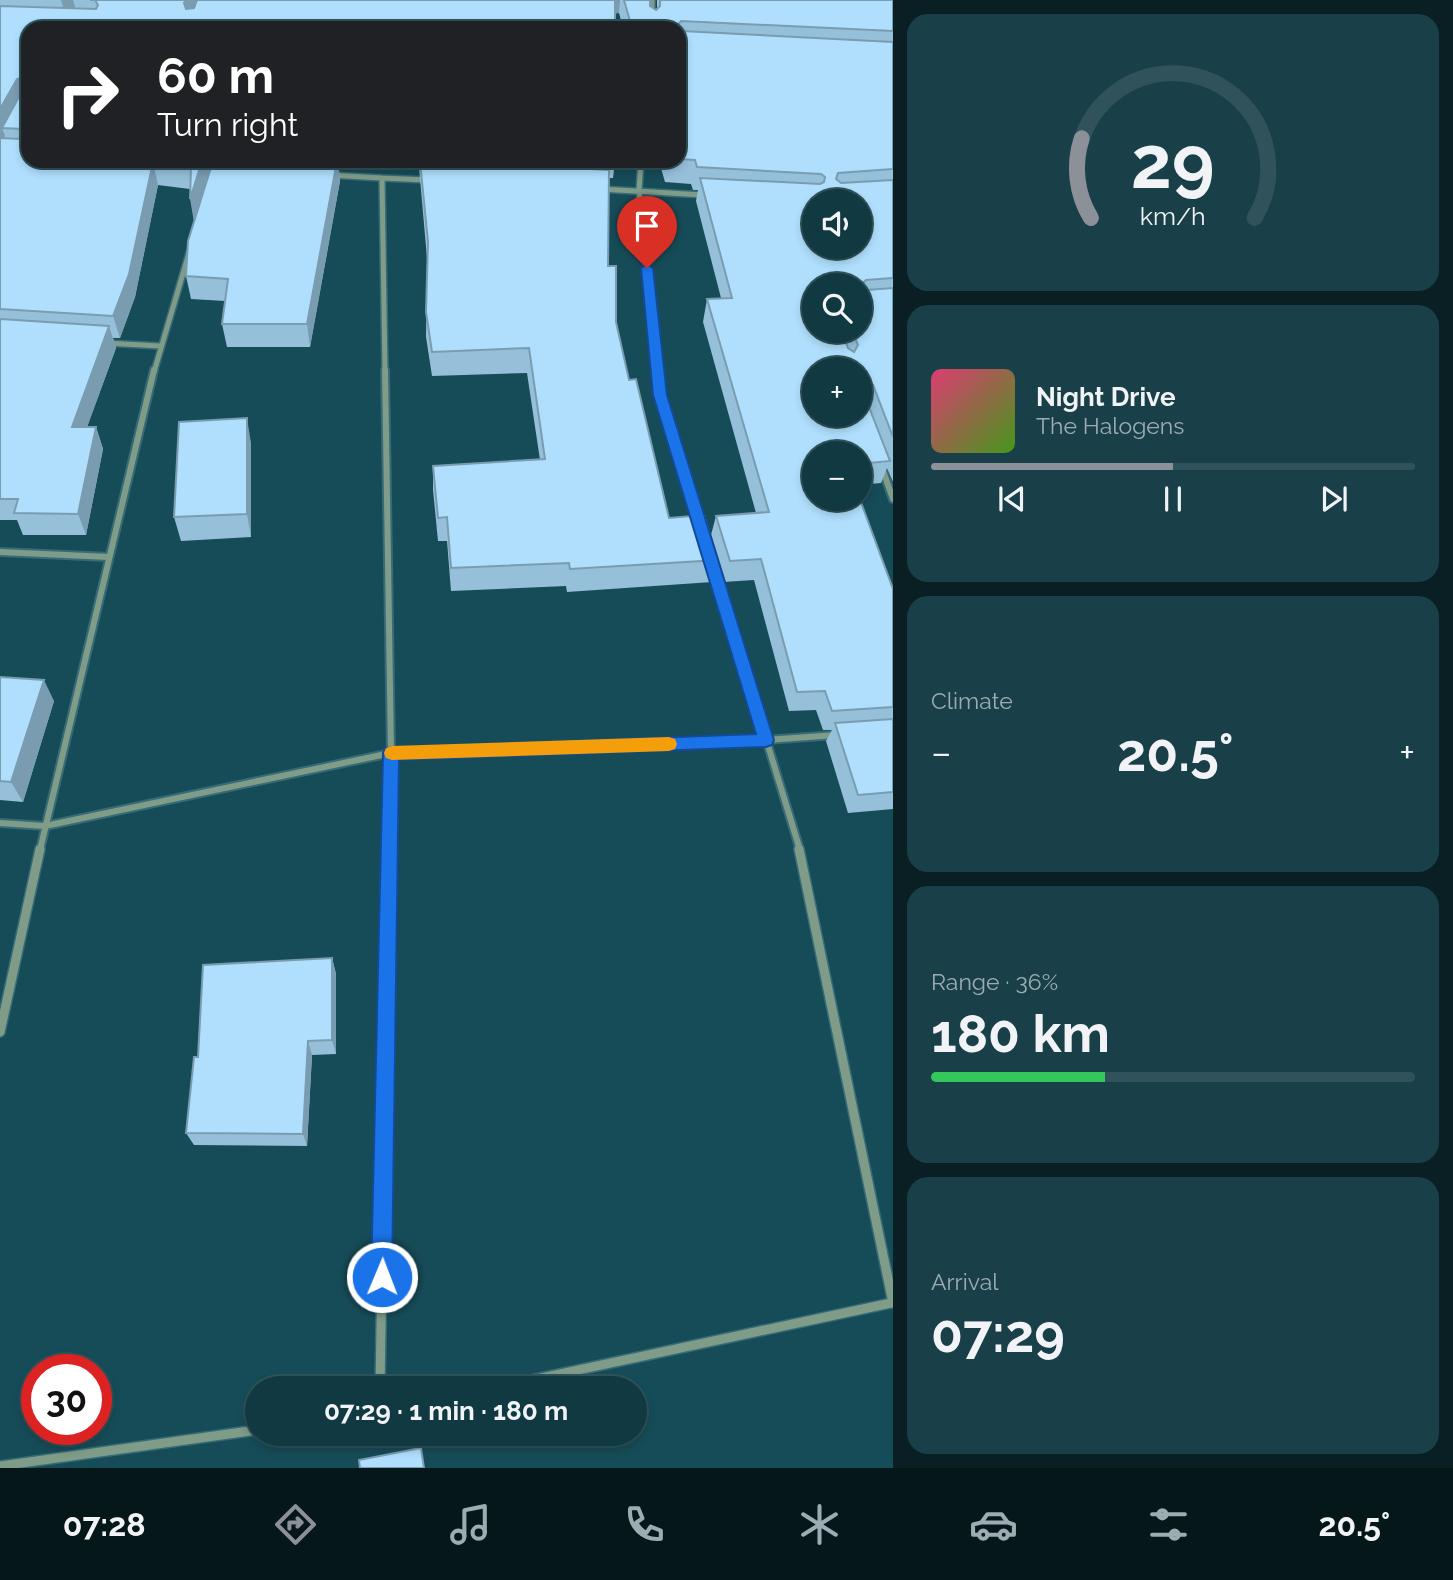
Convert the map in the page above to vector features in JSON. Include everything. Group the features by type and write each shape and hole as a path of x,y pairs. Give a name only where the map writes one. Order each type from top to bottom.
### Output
{"street":[{"path":"652,0 652,21"},
{"path":"641,168 639,191 660,395 701,528"},
{"path":"326,175 436,181"},
{"path":"380,1376 391,753 382,178"},
{"path":"585,188 706,195"},
{"path":"0,1032 45,826 160,346 192,245"},
{"path":"93,342 160,346"},
{"path":"878,460 893,499"},
{"path":"0,552 109,557"},
{"path":"550,1376 892,1303 805,867 709,554"},
{"path":"0,823 45,826 391,753 842,735"},
{"path":"0,1466 245,1432"}],"building":[{"path":"95,0 186,0 186,9 194,8 197,0 615,0 615,21 21,21 21,78 17,79 0,109 0,6 96,9 98,5"},
{"path":"624,0 650,0 650,6 656,10 660,6 660,0 893,0 893,31 686,21 630,21"},
{"path":"686,31 893,42 893,169 838,173 836,179 841,183 893,180 893,278 872,280 872,273 802,273 802,343 846,343 854,352 857,343 872,343 872,290 893,288 893,437 872,384 872,357 802,357 802,427 872,427 872,415 890,461 872,463 872,441 802,441 802,511 864,511 893,589 893,707 832,711 825,691 797,692 761,559 730,561 716,516 769,512 707,299 732,298 700,178 820,184 825,177 821,174 697,167 695,160 686,159"},
{"path":"21,93 21,129 2,128"},
{"path":"0,138 21,139 21,168 152,168 129,274 113,316 0,309"},
{"path":"191,168 200,168 190,199"},
{"path":"211,168 336,168 307,324 222,324 228,279 186,276 188,241"},
{"path":"421,168 609,170 608,266 616,266 616,322 629,380 636,379 669,518 704,515 718,560 570,569 569,563 451,568 447,517 438,518 433,466 545,459 529,348 432,352 426,312 428,242"},
{"path":"0,319 109,326 72,427 96,427 78,514 14,513 18,499 0,499"},
{"path":"247,418 247,514 174,517 179,422"},
{"path":"0,677 44,680 11,782 0,781"},
{"path":"893,719 893,792 858,795 835,723"},
{"path":"332,958 332,1040 308,1041 303,1134 186,1133 194,1057 198,1057 203,965"},
{"path":"421,1448 424,1468 360,1468 359,1460"}],"slow traffic":[{"path":"392,753 669,744"}],"route":[{"path":"382,1277 391,753 766,740 660,395 647,268"}]}
